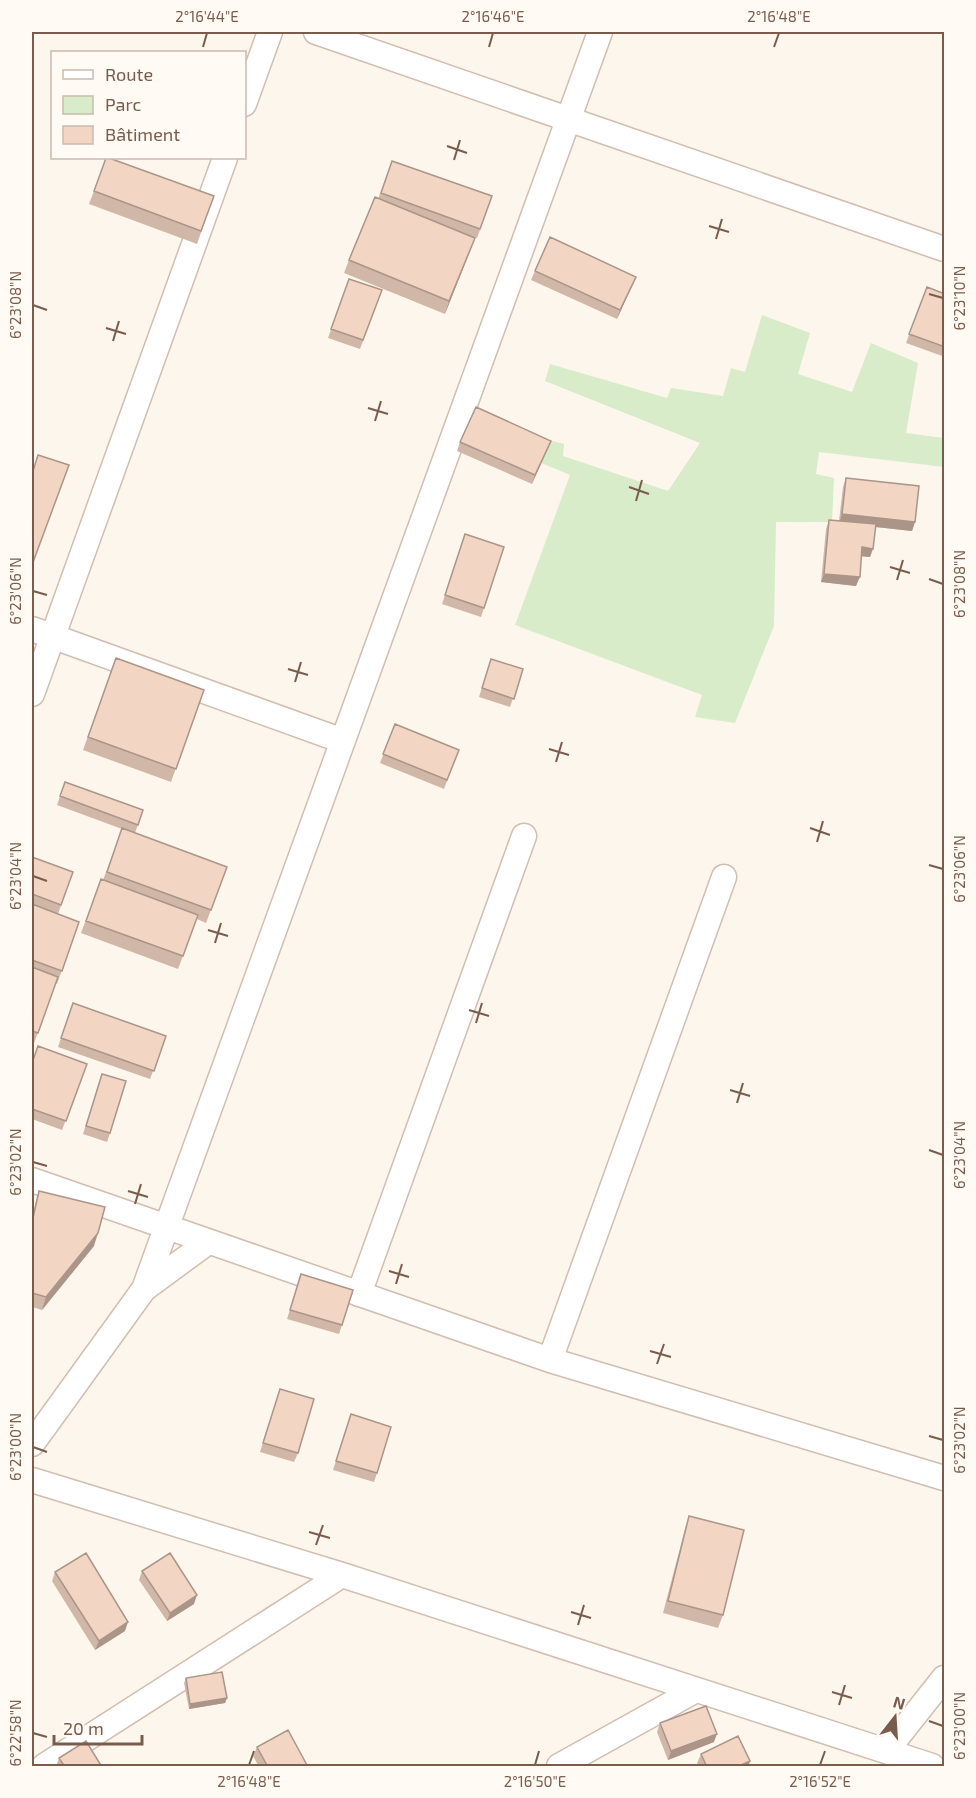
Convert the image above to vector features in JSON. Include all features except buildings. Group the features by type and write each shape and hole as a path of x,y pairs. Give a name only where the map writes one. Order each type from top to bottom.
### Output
{"street":[{"path":"246,98 270,32"},
{"path":"316,32 945,249"},
{"path":"32,1444 144,1289 600,32"},
{"path":"32,694 42,633 225,159"},
{"path":"42,633 343,741"},
{"path":"359,1294 524,836"},
{"path":"550,1360 724,877"},
{"path":"32,1180 550,1360 945,1478"},
{"path":"144,1289 208,1242"},
{"path":"32,1480 342,1575 887,1750 933,1767"},
{"path":"44,1767 342,1575"},
{"path":"887,1750 945,1678"},
{"path":"559,1767 696,1690"}],"green space":[{"path":"762,315 810,333 798,374 852,392 871,343 918,363 906,433 944,438 944,467 819,452 816,474 834,478 832,522 776,522 774,626 735,723 695,717 702,695 515,625 570,475 527,457 538,437 564,444 563,456 668,491 700,443 545,381 550,364 667,398 671,388 723,396 731,368 745,372"}]}
